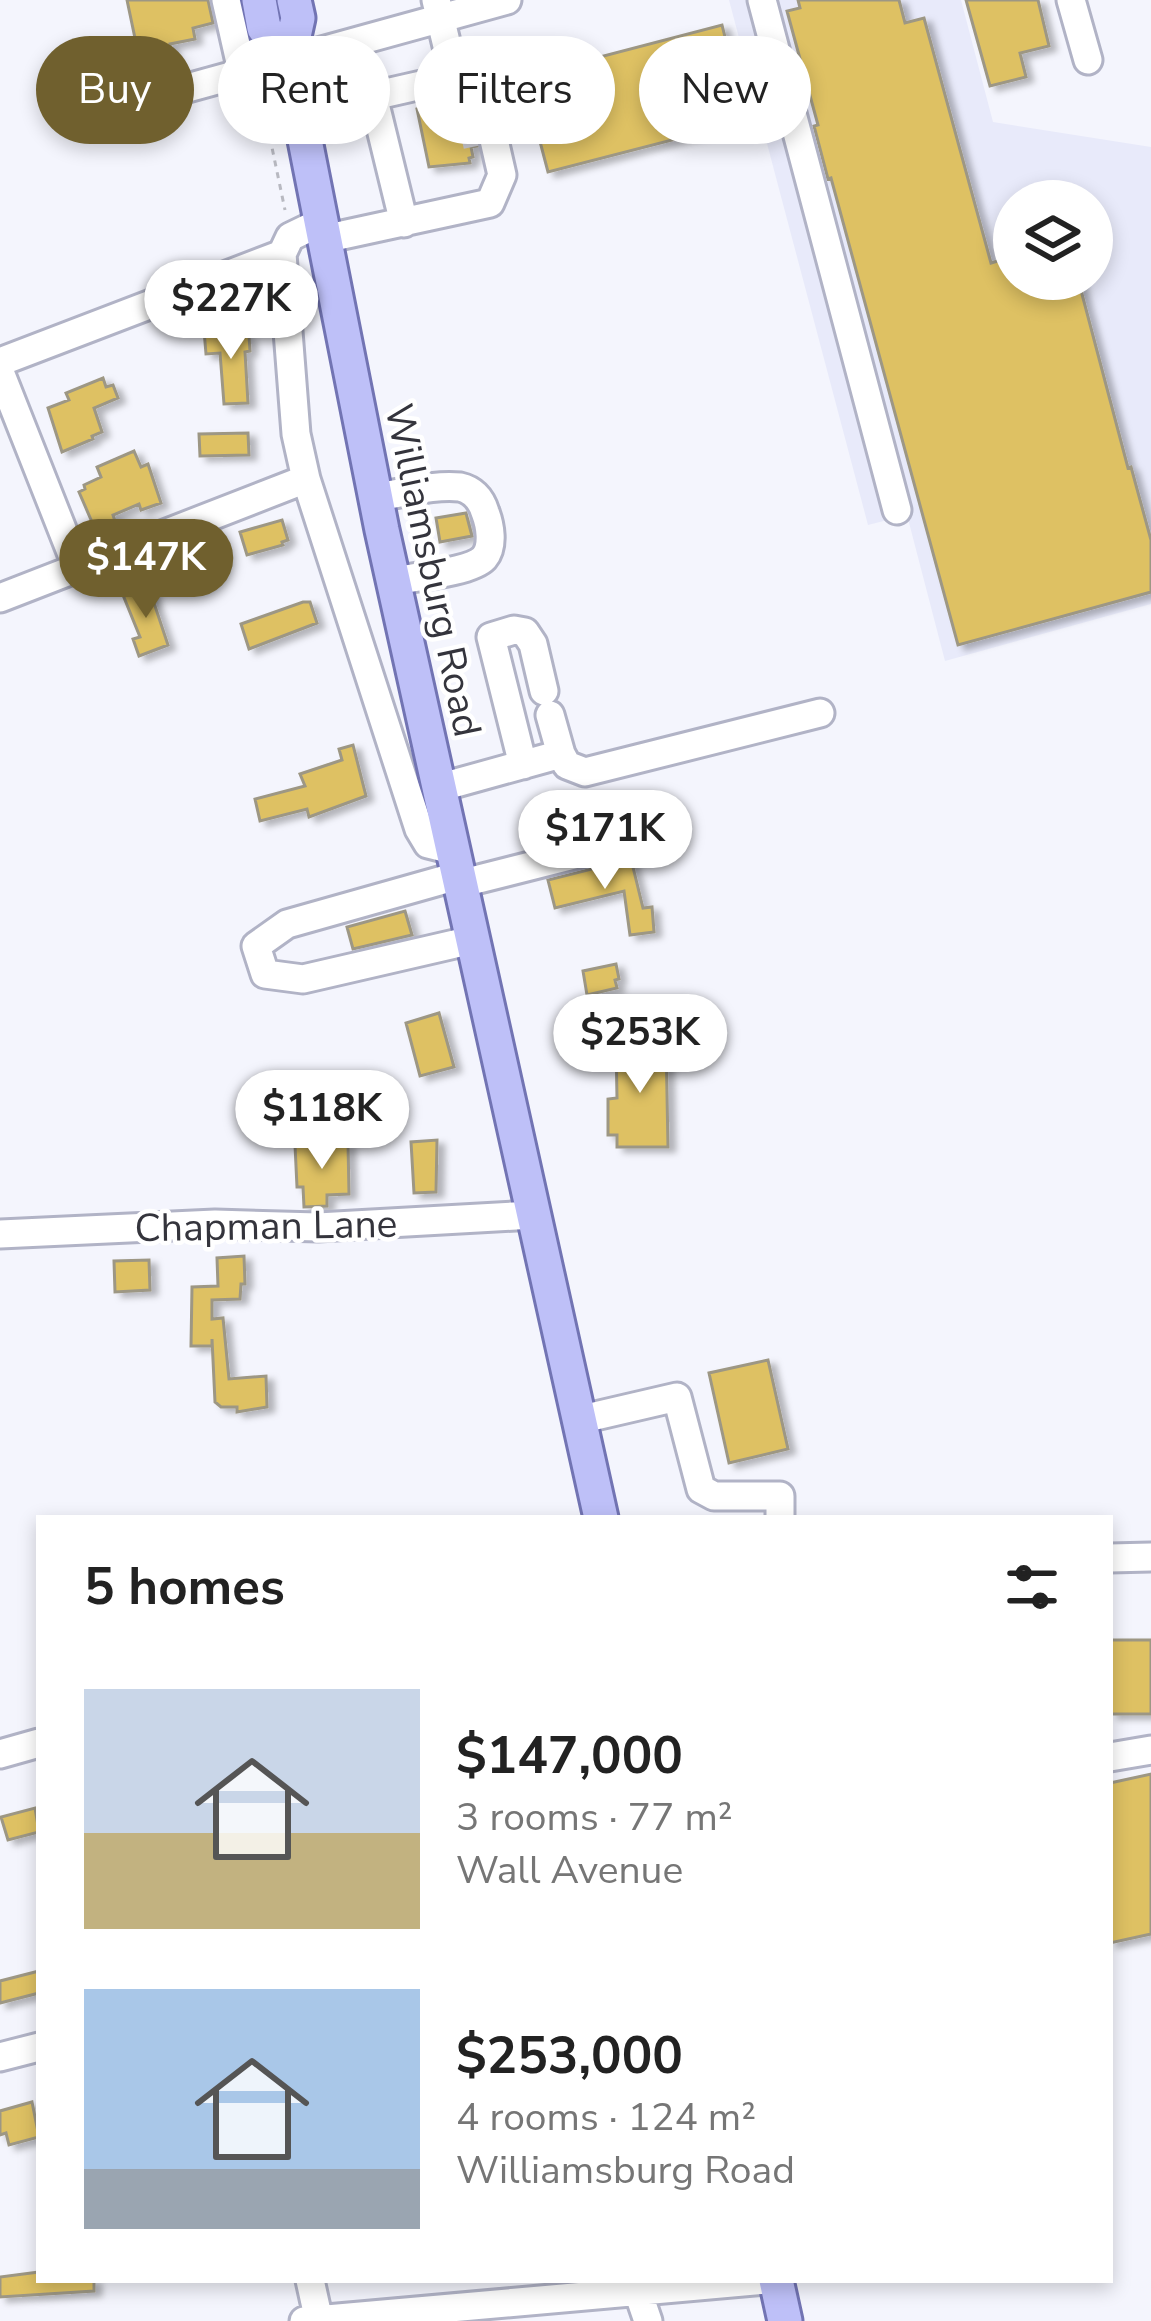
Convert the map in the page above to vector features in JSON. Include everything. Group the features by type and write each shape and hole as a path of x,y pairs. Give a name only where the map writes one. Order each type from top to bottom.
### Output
{"main road":[{"name":"Williamsburg Road","path":"259,0 264,28 270,36"},
{"name":"Williamsburg Road","path":"294,0 298,18 294,36"},
{"name":"Williamsburg Road","path":"296,144 304,238 375,497 600,1515"},
{"path":"777,2283 784,2321"}],"street":[{"path":"226,0 238,36"},
{"path":"358,36 438,9 507,0"},
{"path":"762,0 897,510"},
{"path":"1071,0 1088,60"},
{"path":"404,223 373,96 414,102"},
{"path":"477,144 490,203"},
{"path":"490,203 502,175 495,144"},
{"path":"0,362 304,238 404,223 490,203"},
{"path":"304,238 296,434 306,479 419,829 456,870"},
{"path":"0,372 76,567"},
{"path":"0,598 306,479"},
{"path":"375,497 465,488 480,500 489,526 489,548 478,562 393,581"},
{"path":"523,765 491,637 514,630 525,632 533,644 561,754 567,765 585,772 820,713"},
{"path":"438,788 561,754"},
{"path":"472,940 303,979 265,974 256,946 287,924 456,870 673,830"},
{"name":"Chapman Lane","path":"0,1234 215,1224 318,1227 533,1215"},
{"path":"578,1420 677,1397 701,1489 714,1496 780,1496 780,1515"},
{"path":"1113,1558 1151,1557"},
{"path":"0,1754 36,1744"},
{"path":"1113,1756 1151,1750"},
{"path":"0,2057 36,2048"},
{"path":"311,2283 319,2320"},
{"path":"304,2321 687,2283"},
{"path":"635,2285 648,2321"}],"path":[{"path":"273,144 304,238"}],"shaded area":[{"path":"729,0 961,0 993,122 1151,147 1151,604 945,661 907,515 868,525 767,144 811,144 811,36 739,36"}],"building":[{"path":"127,0 208,0 213,23 193,28 195,39 135,36"},
{"path":"798,0 899,0 905,23 924,18 993,262 993,300 1084,300 1151,540 1151,592 958,645 814,126 818,125 811,99 811,36 794,36 787,11 800,8"},
{"path":"966,0 1038,0 1049,46 1020,53 1026,77 990,86"},
{"path":"722,25 725,36 680,36"},
{"path":"639,47 639,144 657,144 548,172 541,144 615,144 615,53"},
{"path":"424,144 477,144 471,147 470,163 429,167"},
{"path":"242,328 243,337 249,336 250,351 245,352 248,403 224,404 220,353 206,354 204,330"},
{"path":"103,378 106,387 113,385 118,398 94,408 102,432 62,452 48,408 69,400 66,393"},
{"path":"248,433 249,455 200,456 199,434"},
{"path":"134,451 141,467 148,464 161,503 141,510 139,504 95,529 79,492 101,477 97,467"},
{"path":"466,513 472,536 440,542 436,518"},
{"path":"282,520 288,540 283,545 247,555 240,532"},
{"path":"148,585 168,645 139,656 133,639 140,637 123,595"},
{"path":"310,602 317,623 249,649 241,624"},
{"path":"353,745 366,796 309,817 307,809 260,821 255,799 305,786 300,774 342,760 339,749"},
{"path":"614,794 622,824 556,841 553,830 536,834 531,816"},
{"path":"631,859 643,908 652,907 654,932 630,935 624,891 555,908 548,880"},
{"path":"405,911 412,935 353,949 347,927"},
{"path":"616,964 617,988 587,995 583,971"},
{"path":"439,1013 454,1067 420,1076 406,1023"},
{"path":"616,1042 666,1042 668,1147 617,1147 617,1135 608,1135 608,1099 617,1098"},
{"path":"437,1140 436,1192 414,1193 411,1142"},
{"path":"348,1143 349,1194 327,1195 327,1206 304,1207 303,1187 297,1187 295,1145"},
{"path":"244,1256 240,1299 212,1300 212,1319 223,1318 229,1379 266,1376 267,1407 237,1412 237,1407 215,1402 212,1339 212,1346 191,1346 192,1287 218,1286 217,1258"},
{"path":"149,1260 150,1290 115,1292 114,1261"},
{"path":"768,1360 788,1449 729,1463 709,1373"},
{"path":"1113,1640 1151,1640 1151,1714 1113,1714"},
{"path":"1151,1774 1151,1934 1113,1942 1113,1782"},
{"path":"35,1808 36,1833 8,1840 1,1817"},
{"path":"36,1972 36,1994 0,2003 0,1981"},
{"path":"32,2102 36,2138 9,2145 6,2133 0,2135 0,2111"},
{"path":"36,2272 36,2283 94,2283 94,2291 0,2297 0,2277"}]}
